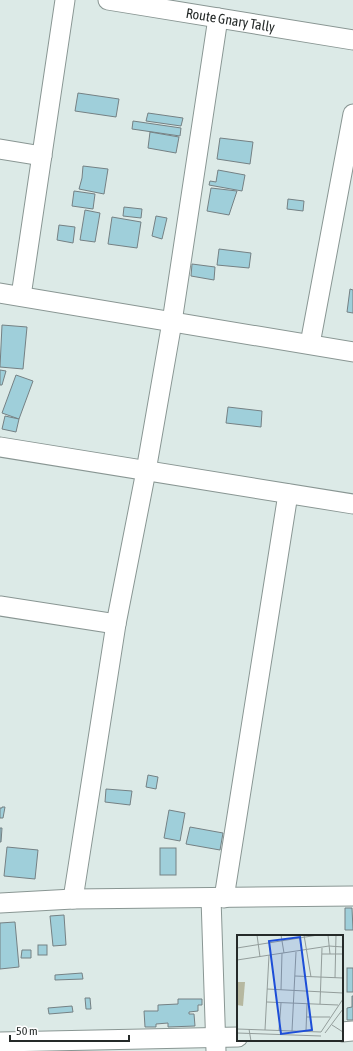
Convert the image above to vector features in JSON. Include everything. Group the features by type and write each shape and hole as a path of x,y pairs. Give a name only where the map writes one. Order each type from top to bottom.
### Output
{"street":[{"path":"21,296 65,0"},
{"name":"Route Gnary Tally","path":"108,0 353,40"},
{"path":"73,899 116,624 146,471 172,322 218,18"},
{"path":"310,344 353,114"},
{"path":"0,149 42,156"},
{"path":"0,293 353,352"},
{"path":"0,447 353,504"},
{"path":"216,1044 218,898 288,494"},
{"path":"0,606 116,624"},
{"path":"0,903 73,899 353,896"},
{"path":"0,1042 216,1044 237,1037"}],"building":[{"path":"78,93 119,99 116,117 75,111"},
{"path":"148,113 183,118 181,126 146,121"},
{"path":"133,121 181,128 180,136 132,129"},
{"path":"150,132 179,137 176,153 148,148"},
{"path":"220,138 253,142 250,164 217,159"},
{"path":"83,166 108,169 104,194 79,189"},
{"path":"218,170 245,175 242,191 209,185 210,181 216,182"},
{"path":"211,188 237,191 229,215 207,211"},
{"path":"74,191 95,194 93,209 72,206"},
{"path":"288,199 304,201 303,211 287,209"},
{"path":"124,207 142,209 141,218 123,216"},
{"path":"85,210 100,213 95,242 80,240"},
{"path":"156,216 167,218 162,239 152,236"},
{"path":"112,217 141,222 137,248 108,244"},
{"path":"59,225 75,227 73,243 57,240"},
{"path":"219,249 251,253 249,268 217,265"},
{"path":"192,264 215,267 214,280 191,276"},
{"path":"350,289 353,290 353,313 347,312"},
{"path":"2,325 27,327 23,369 0,367"},
{"path":"0,370 6,371 2,385 0,385"},
{"path":"16,375 33,381 19,419 2,413"},
{"path":"228,407 262,411 261,427 226,423"},
{"path":"5,416 19,419 16,432 2,429"},
{"path":"148,775 158,777 156,789 146,787"},
{"path":"106,789 132,791 130,805 105,802"},
{"path":"5,807 3,818 0,818 0,808"},
{"path":"169,810 185,813 180,841 164,838"},
{"path":"190,827 223,833 220,850 186,844"},
{"path":"0,828 2,828 1,842 0,842"},
{"path":"7,847 38,850 35,879 4,876"},
{"path":"160,848 176,848 176,875 160,875"},
{"path":"345,908 352,908 353,930 345,930"},
{"path":"64,915 66,945 53,946 50,916"},
{"path":"15,922 19,967 0,969 0,923"},
{"path":"38,945 47,945 47,955 38,955"},
{"path":"22,950 31,950 31,958 21,958"},
{"path":"347,968 353,968 353,992 347,992"},
{"path":"82,973 83,979 55,980 55,975"},
{"path":"352,996 353,1020 347,1020 347,1008 352,1007"},
{"path":"85,998 90,998 91,1009 86,1009"},
{"path":"178,999 202,999 202,1005 198,1005 198,1011 189,1012 189,1014 194,1014 195,1026 168,1027 168,1023 156,1024 156,1027 145,1027 144,1011 158,1011 158,1005 178,1004"},
{"path":"72,1006 73,1012 49,1014 48,1008"}]}
